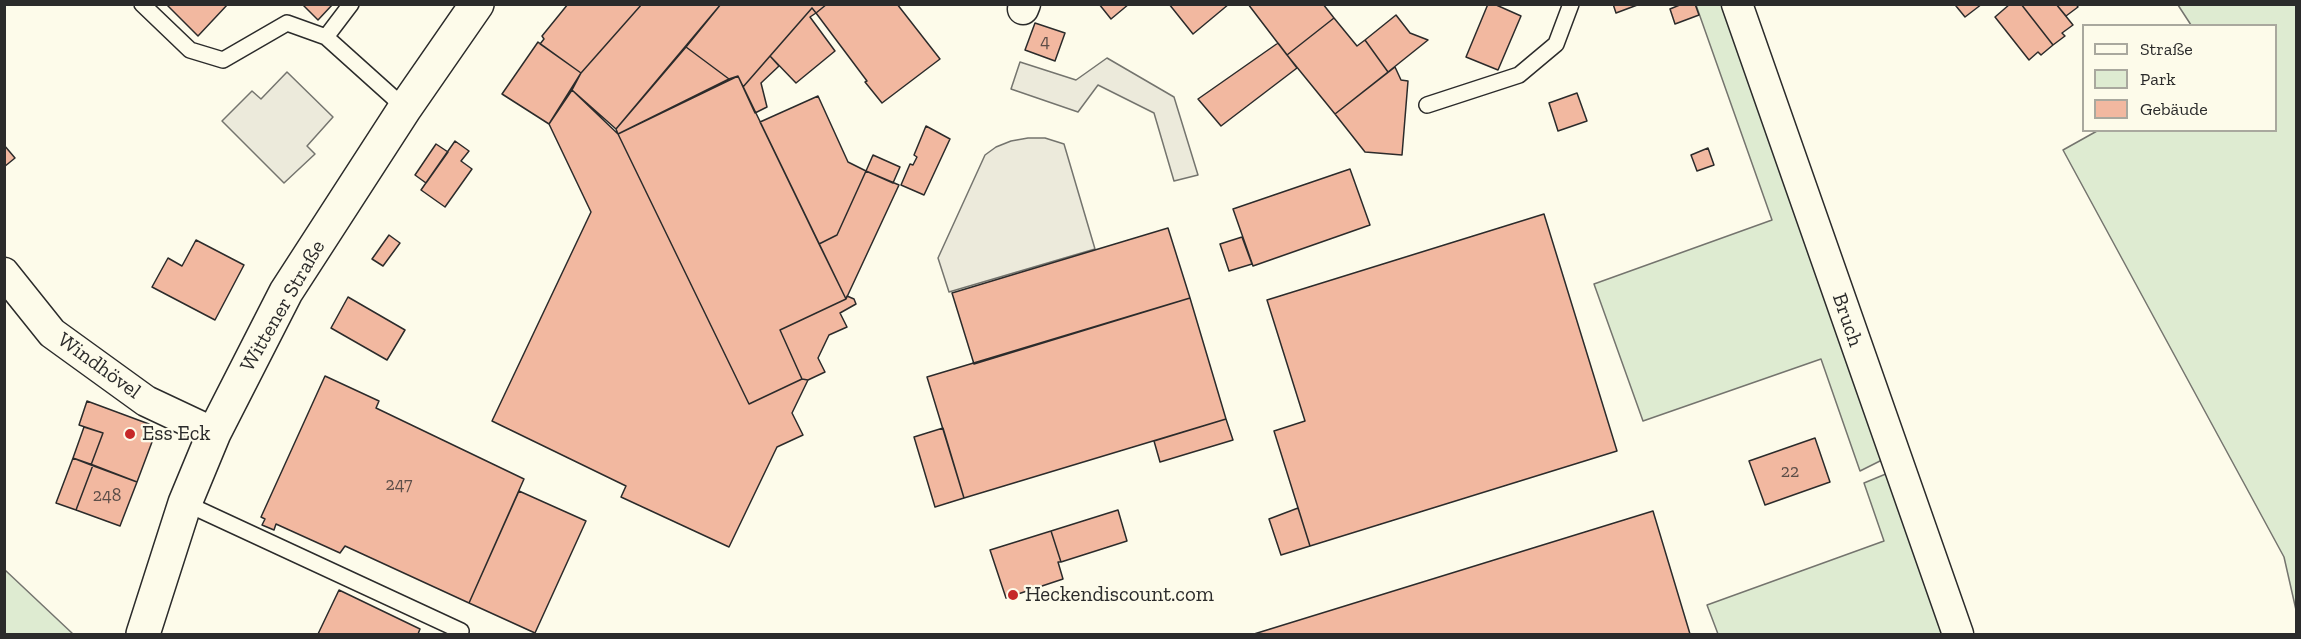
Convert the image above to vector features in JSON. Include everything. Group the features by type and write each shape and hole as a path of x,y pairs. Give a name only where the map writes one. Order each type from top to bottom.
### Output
{"main road":[{"name":"Wittener Straße","path":"143,634 184,503 214,433 286,292 405,108 477,4"}],"street":[{"name":"Bruch","path":"1737,4 1958,634"},
{"name":"Windhövel","path":"4,273 52,333 146,401 214,433"}],"lane":[{"path":"142,4 190,50 223,60 287,23 326,37 405,108"},
{"path":"326,37 351,4"},
{"path":"1427,105 1519,75 1556,44 1571,4"},
{"path":"184,503 461,631"}],"green space":[{"path":"1696,5 1737,5 1888,454 1880,461 1860,471 1821,359 1643,421 1594,284 1772,220"},
{"path":"2178,5 2296,5 2296,610 2284,557 2063,150 2095,132 2277,132 2277,24 2190,24"},
{"path":"1893,471 1954,634 1718,634 1707,605 1884,541 1864,483"},
{"path":"5,570 73,634 5,634"}],"shaded area":[{"path":"1107,58 1174,97 1198,175 1174,181 1154,113 1098,85 1078,112 1011,89 1020,62 1076,80"},
{"path":"287,72 333,117 307,146 315,154 284,183 222,121 252,91 261,99"},
{"path":"1045,138 1064,144 1095,249 949,292 938,258 985,155 996,147 1011,141"}],"building":[{"path":"166,4 228,4 198,36"},
{"path":"302,4 333,4 318,20"},
{"path":"568,4 642,4 581,73 540,44 544,39 542,36"},
{"path":"642,4 721,4 616,129 572,90 581,73"},
{"path":"721,4 827,4 816,13 812,8 743,87 738,76 729,79 686,47"},
{"path":"827,4 897,4 940,59 882,103 816,13"},
{"path":"1099,4 1129,4 1111,19"},
{"path":"1169,4 1229,4 1193,34"},
{"path":"1248,4 1323,4 1334,18 1287,55"},
{"path":"1488,4 1494,4 1521,16 1498,70 1466,57"},
{"path":"1613,4 1640,4 1616,13"},
{"path":"1682,4 1695,4 1699,15 1675,24 1670,9"},
{"path":"1958,4 1982,4 1965,17 1956,6"},
{"path":"2010,4 2021,4 2053,45 2041,55 2038,52 2029,60 1995,17"},
{"path":"2021,4 2056,4 2073,25 2062,33 2065,36 2053,45"},
{"path":"2056,4 2076,4 2078,7 2066,16"},
{"path":"812,8 816,13 810,17 835,51 796,83 770,56"},
{"path":"1396,15 1410,33 1428,40 1388,72 1365,40"},
{"path":"1334,18 1357,46 1365,40 1388,72 1335,114 1287,55"},
{"path":"1035,23 1065,33 1055,61 1025,50"},
{"path":"538,42 581,73 549,124 502,94"},
{"path":"1278,43 1297,68 1221,126 1198,99"},
{"path":"686,47 729,79 618,134 616,129"},
{"path":"770,56 779,66 761,83 767,107 755,113 743,87"},
{"path":"1395,67 1401,80 1408,81 1402,155 1365,152 1335,114"},
{"path":"738,76 846,299 780,330 802,379 749,404 618,134"},
{"path":"572,90 618,134 749,404 802,379 808,380 792,413 803,435 777,447 729,547 621,497 626,486 492,421 591,212 549,124"},
{"path":"1577,93 1587,121 1558,131 1549,103"},
{"path":"818,96 848,162 866,171 837,235 819,244 760,122"},
{"path":"926,126 950,139 924,195 901,185 910,164 913,165 917,157 914,155"},
{"path":"455,141 469,151 461,161 472,169 445,207 421,190"},
{"path":"436,144 448,152 426,183 415,175"},
{"path":"4,145 15,158 4,167"},
{"path":"1708,148 1714,165 1697,171 1691,155"},
{"path":"873,155 900,167 893,183 866,171"},
{"path":"1350,169 1370,225 1253,266 1233,209"},
{"path":"866,171 899,185 846,299 819,244 837,235"},
{"path":"1544,214 1617,451 1310,546 1274,431 1305,421 1267,300"},
{"path":"1168,228 1190,298 974,364 952,293"},
{"path":"389,235 400,243 383,266 372,259"},
{"path":"1242,237 1252,264 1229,271 1220,244"},
{"path":"196,240 244,265 215,320 152,287 168,258 182,266"},
{"path":"847,296 854,299 856,304 840,313 847,327 829,335 818,358 825,372 808,380 802,379 780,330 846,299"},
{"path":"348,297 405,330 387,360 331,328"},
{"path":"1190,298 1226,419 964,498 927,377"},
{"path":"325,376 379,401 376,408 524,479 469,603 345,546 340,553 276,524 274,530 262,525 265,519 261,517"},
{"path":"87,401 149,424 155,434 137,482 91,465 103,433 79,425"},
{"path":"1226,419 1233,440 1160,462 1154,441"},
{"path":"84,427 103,433 91,465 73,458"},
{"path":"943,428 964,498 935,507 914,437"},
{"path":"1815,438 1830,482 1765,505 1749,461"},
{"path":"73,458 93,465 76,510 56,503"},
{"path":"93,465 137,482 120,526 76,510"},
{"path":"519,491 586,521 535,633 469,603"},
{"path":"1298,508 1310,546 1281,555 1269,519"},
{"path":"1118,510 1127,541 1061,562 1051,531"},
{"path":"1653,511 1690,634 1254,634"},
{"path":"1051,531 1061,562 1058,562 1063,579 1006,598 990,550"},
{"path":"339,590 420,629 418,634 318,634"}],"place":[{"name":"Ess Eck","path":"130,434"},
{"name":"Heckendiscount.com","path":"1013,595"}]}
